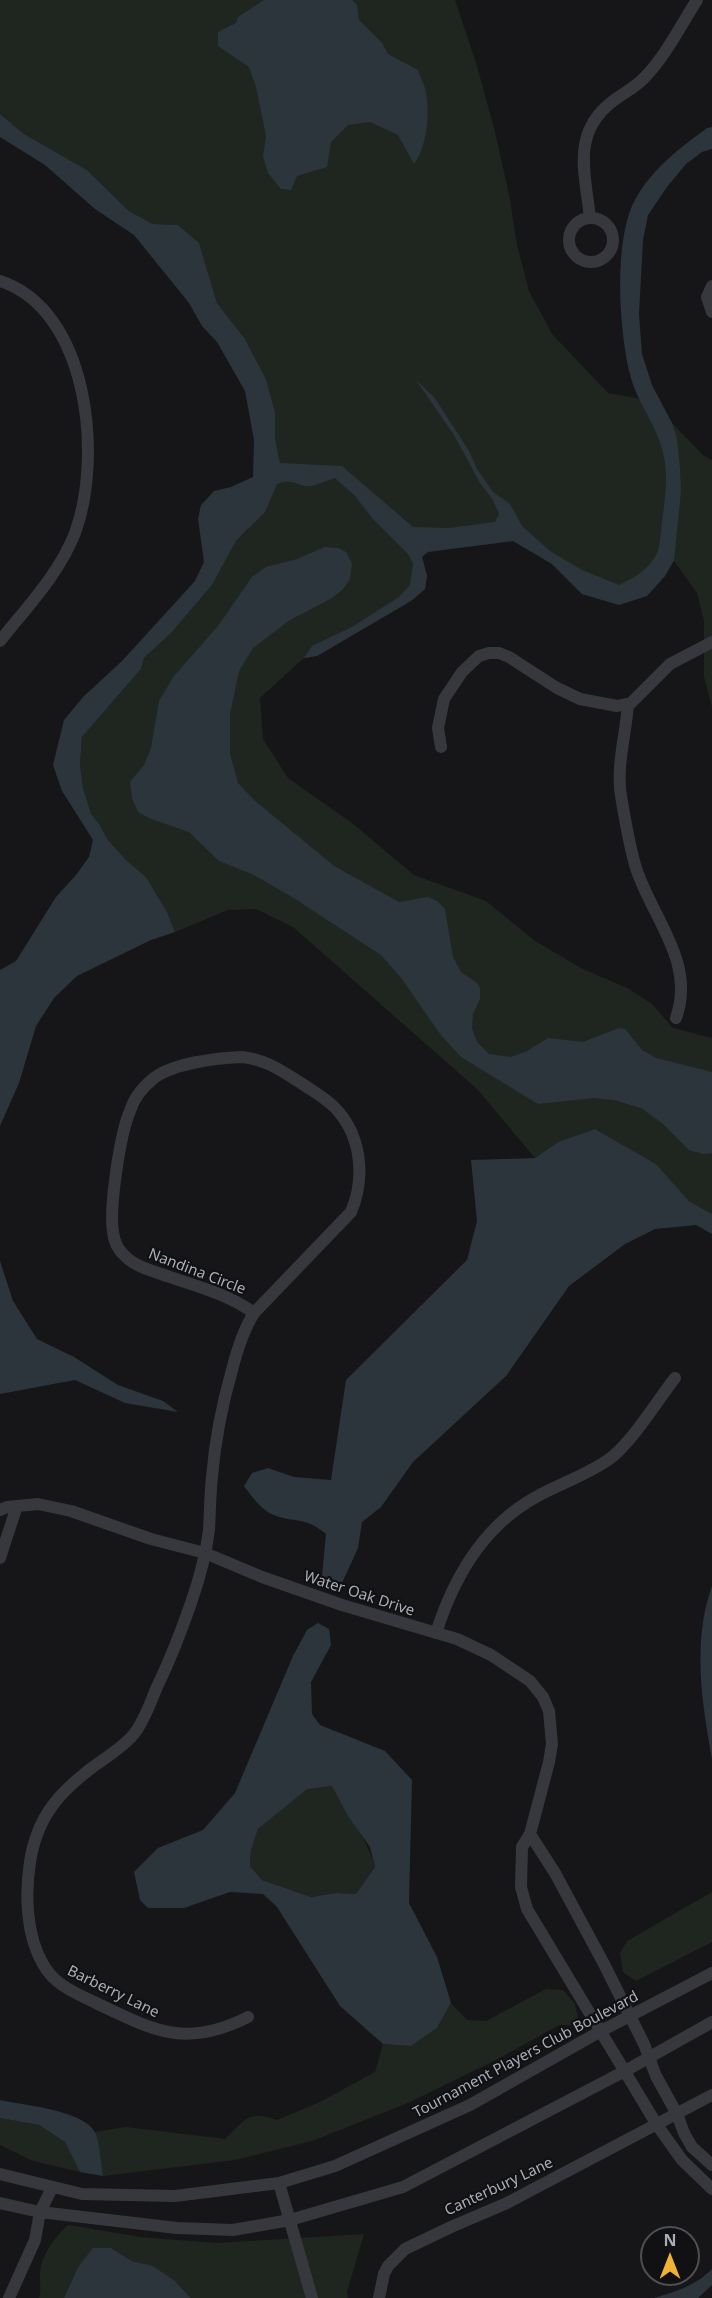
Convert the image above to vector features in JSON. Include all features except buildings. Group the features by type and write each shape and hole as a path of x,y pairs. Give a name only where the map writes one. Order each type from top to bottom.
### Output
{"street":[{"path":"590,218 583,149 590,127 604,108 644,79 654,68 697,0"},
{"path":"0,281 32,297 62,336 79,381 86,415 89,466 82,513 65,556 52,576 0,641"},
{"path":"712,286 707,297 712,312"},
{"path":"441,747 438,728 444,699 470,663 479,656 499,653 580,699 617,706 628,704 639,697 670,664 712,642"},
{"path":"628,704 620,773 621,796 636,868 679,966 682,992 676,1018"},
{"name":"Nandina Circle","path":"205,1553 212,1477 225,1399 238,1346 262,1302 345,1221 351,1212 357,1199 359,1159 354,1138 338,1111 326,1100 269,1063 256,1059 228,1058 172,1068 152,1080 140,1093 130,1108 124,1126 112,1215 115,1240 119,1250 135,1264 235,1301 254,1313"},
{"path":"436,1633 456,1580 469,1559 497,1525 534,1497 601,1465 615,1454 675,1378"},
{"name":"Water Oak Drive","path":"0,1510 38,1504 72,1511 151,1539 205,1553 262,1577 342,1605 457,1639 491,1655 530,1681 543,1697 549,1711 552,1744 530,1834 522,1847 521,1887 527,1909 657,2125 682,2160 712,2189"},
{"path":"0,1558 17,1506"},
{"name":"Barberry Lane","path":"205,1553 191,1605 142,1723 120,1747 60,1794 42,1822 30,1861 28,1912 37,1952 54,1979 67,1989 148,2028 163,2032 198,2033 217,2030 248,2017"},
{"path":"530,1834 570,1900 630,2016 656,2076 692,2147 712,2165"},
{"name":"Tournament Players Club Boulevard","path":"0,2174 82,2194 175,2196 227,2191 279,2182 335,2166 470,2105 601,2031 712,1973"},
{"path":"0,2203 40,2212 177,2228 233,2230 290,2220 403,2187 625,2071 712,2022"},
{"name":"Canterbury Lane","path":"379,2298 384,2274 394,2258 405,2250 507,2203 712,2095"},
{"path":"279,2182 312,2298"},
{"path":"9,2298 35,2240 40,2212 52,2188"}],"shaded area":[{"path":"0,0 455,0 477,66 495,132 509,194 517,245 529,291 552,334 608,393 637,398 672,423 704,456 712,460 712,707 704,677 704,621 697,593 674,561 665,576 647,596 619,605 582,594 552,564 513,541 427,552 422,557 427,576 425,589 411,601 317,656 304,658 260,698 263,739 288,778 352,823 414,875 486,901 535,941 581,968 629,989 652,1004 673,1028 712,1038 712,1214 689,1201 656,1164 595,1129 558,1142 535,1158 477,1089 293,927 256,909 228,910 175,932 167,912 146,877 108,840 90,814 80,764 82,737 141,669 144,658 172,632 212,585 236,541 248,530 280,463 275,438 275,412 266,379 245,339 217,303 199,243 178,225 153,224 129,211 87,170 24,134 0,114"},
{"path":"264,0 352,0 357,5 359,20 382,43 388,54 418,70 425,90 427,120 425,139 414,164 398,135 370,122 348,125 331,142 327,167 297,176 291,190 281,189 268,173 263,156 266,136 256,87 249,67 218,46 218,32 236,23 238,17"},
{"path":"0,114 24,134 87,170 129,211 153,224 178,225 199,243 217,303 245,339 266,379 275,412 275,438 280,463 342,466 413,527 449,528 495,522 499,514 493,500 480,483 454,435 416,380 434,397 469,451 477,469 493,492 510,504 522,526 550,551 582,570 619,585 646,568 657,553 666,479 659,439 633,384 626,355 620,284 624,236 636,198 650,177 668,159 707,128 712,127 712,149 702,152 686,164 667,187 648,215 643,240 639,314 642,354 652,385 672,423 677,439 680,468 681,491 674,560 665,576 647,596 619,605 582,594 552,564 513,541 428,552 422,557 427,576 425,589 411,601 317,656 304,658 312,646 352,627 399,597 410,585 413,563 408,554 373,519 355,496 335,478 311,486 291,482 277,484 265,512 236,541 212,585 172,632 144,658 141,669 82,737 80,764 83,788 91,814 108,840 146,877 167,912 175,932 151,940 77,976 54,998 36,1026 19,1083 0,1126 0,970 16,961 56,897 89,857 93,840 62,791 53,765 64,720 83,697 122,661 195,581 204,562 198,519 201,505 214,491 231,487 253,477 254,440 245,391 217,342 202,326 189,303 134,235 95,209 45,165 0,137"},
{"path":"325,547 338,548 346,552 352,563 350,579 332,598 290,620 253,648 239,671 230,714 230,754 238,783 254,800 334,866 399,902 428,897 437,901 445,909 453,957 461,972 477,983 480,988 480,999 473,1014 472,1028 477,1042 489,1054 511,1057 527,1051 548,1038 583,1042 619,1028 625,1029 642,1050 656,1058 712,1072 712,1153 703,1154 689,1150 662,1123 641,1108 614,1100 594,1098 538,1104 461,1057 440,1034 402,979 381,955 292,897 254,875 219,861 189,832 138,812 132,798 130,782 144,765 151,748 159,701 174,676 218,626 252,577 266,567 297,559"},
{"path":"595,1129 656,1164 689,1201 712,1214 712,1234 696,1225 655,1229 625,1244 569,1286 506,1376 413,1462 381,1507 362,1522 358,1548 342,1583 322,1576 326,1534 313,1525 271,1514 258,1504 244,1486 252,1473 268,1468 294,1477 331,1480 346,1380 467,1260 477,1221 471,1160 535,1158 558,1142"},
{"path":"0,1261 13,1301 37,1339 74,1357 118,1385 163,1401 178,1412 125,1403 75,1380 0,1394"},
{"path":"712,1586 712,1759 702,1694 701,1650 702,1628"},
{"path":"318,1623 329,1629 331,1645 311,1682 312,1714 320,1725 385,1751 412,1780 409,1903 437,1957 451,2003 437,2028 411,2046 383,2044 340,2006 277,1907 263,1894 230,1892 184,1908 148,1908 140,1900 134,1872 158,1848 203,1830 235,1793 293,1656 307,1630","holes":["332,1786 348,1816 370,1847 375,1867 356,1894 336,1893 311,1897 262,1880 250,1866 251,1850 258,1829 307,1789"]},
{"path":"333,1786 362,1836 375,1867 356,1894 336,1893 311,1897 262,1880 250,1866 251,1850 258,1829 307,1788"},
{"path":"712,1892 712,1942 636,1981 623,1972 620,1953 627,1941"},
{"path":"546,1989 563,1990 575,2004 578,2018 572,2025 559,2025 498,2059 408,2103 312,2141 235,2160 103,2176 95,2132 126,2127 225,2139 248,2118 259,2116 277,2120 318,2103 375,2072 383,2044 411,2046 437,2028 451,2003 467,2020 486,2021"},
{"path":"0,2100 67,2114 90,2126 96,2134 103,2176 80,2172 65,2142 39,2125 0,2118"},
{"path":"0,2118 39,2125 65,2142 80,2172 33,2161 0,2145"},
{"path":"68,2225 140,2237 217,2243 364,2234 347,2292 348,2298 191,2298 174,2280 153,2266 132,2261 111,2248 93,2249 78,2267 64,2298 39,2298 43,2260 53,2241"},
{"path":"93,2248 111,2248 132,2261 153,2266 174,2280 191,2298 64,2298 78,2267"},
{"path":"712,2269 712,2285 698,2298 654,2298 687,2286 700,2286 700,2279"}]}
